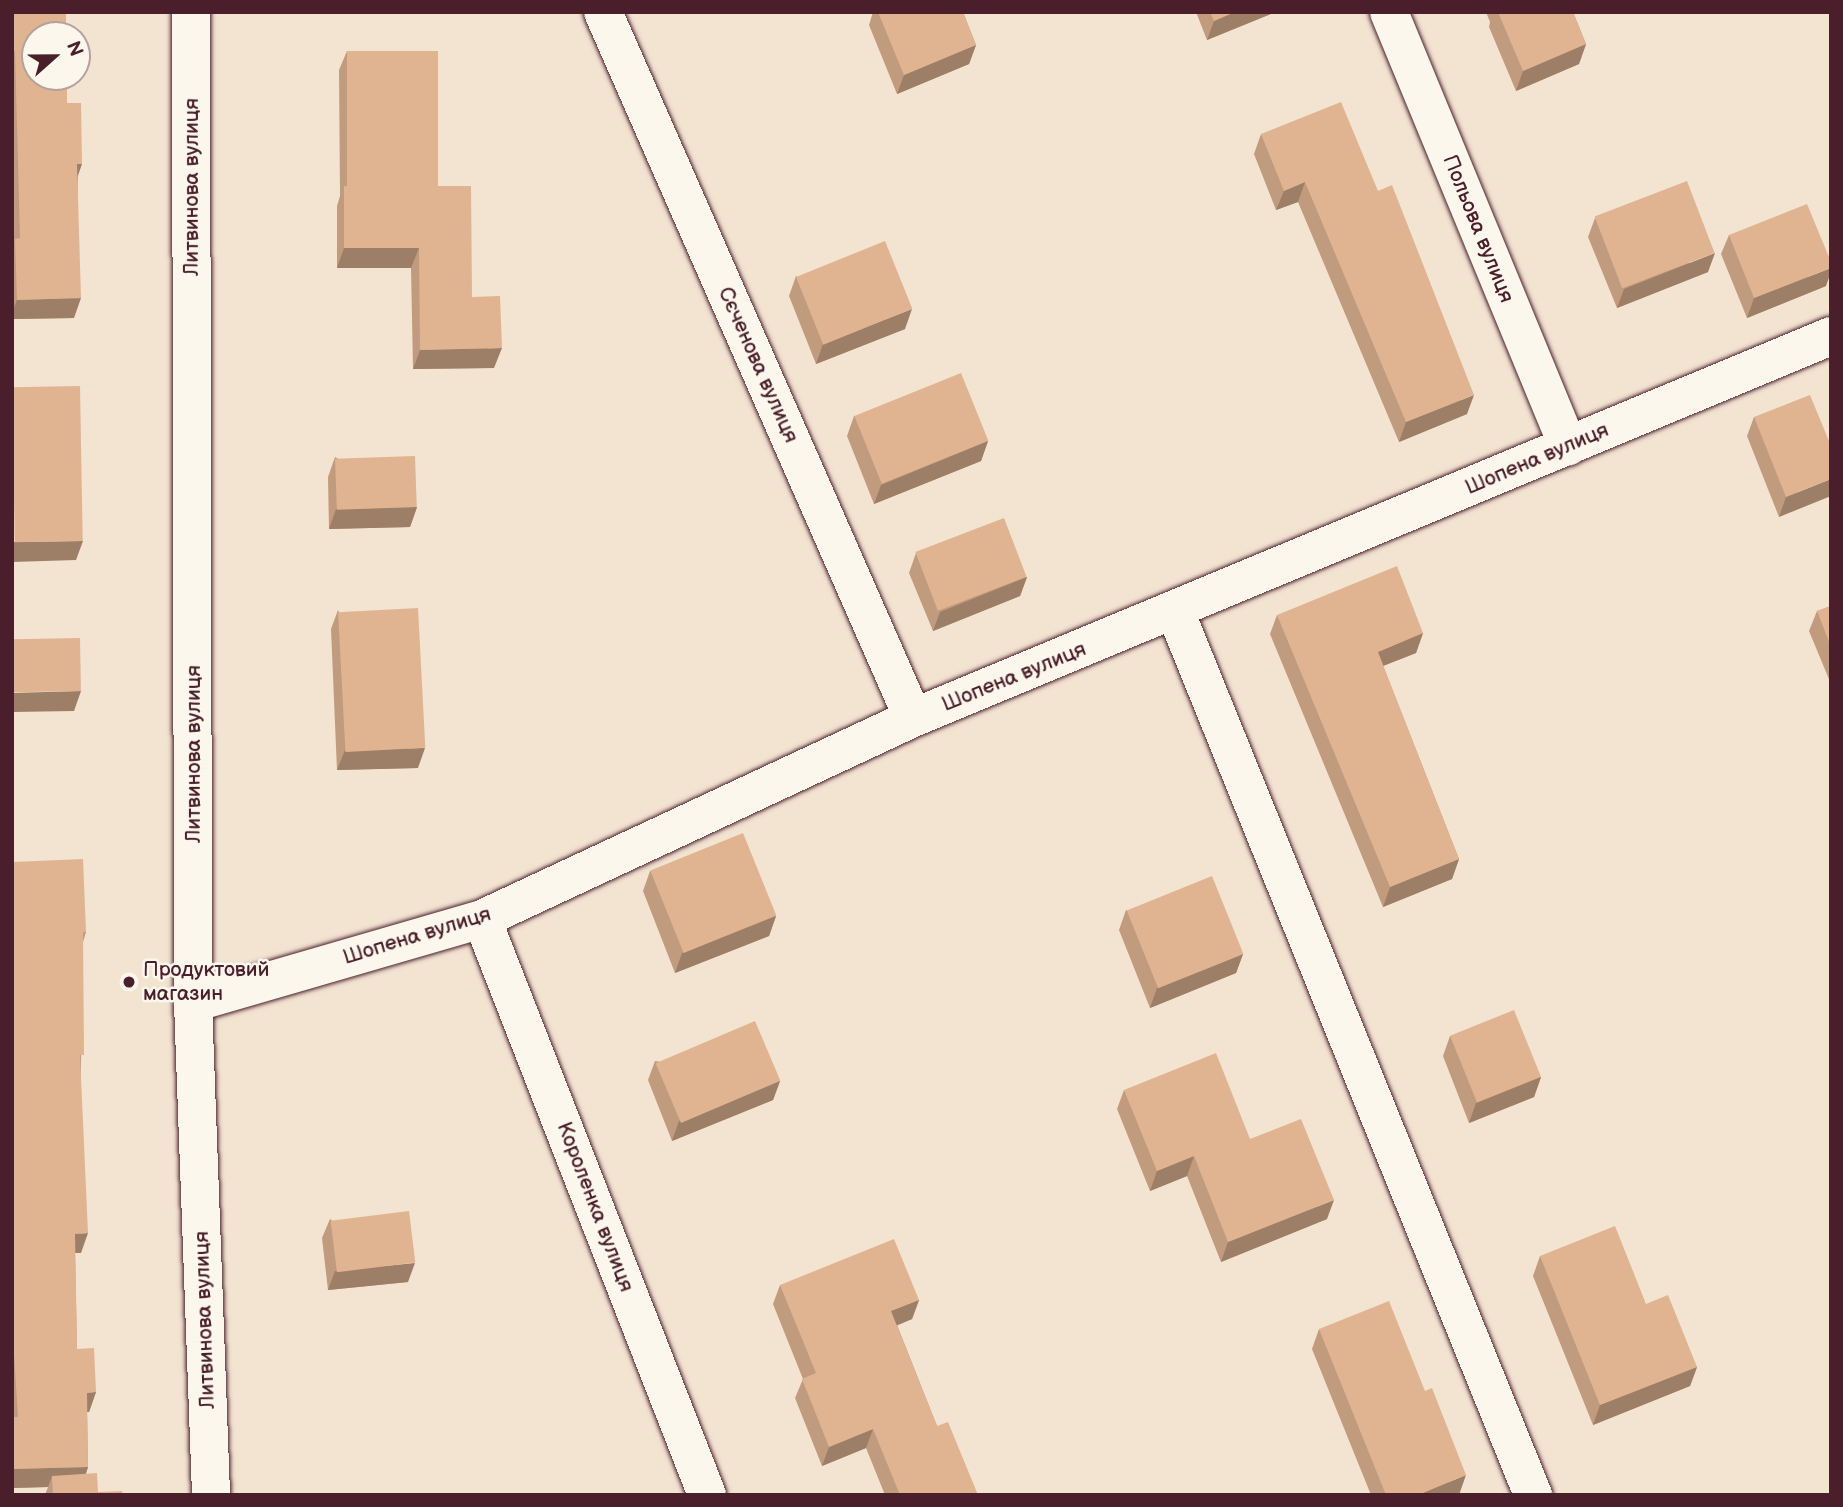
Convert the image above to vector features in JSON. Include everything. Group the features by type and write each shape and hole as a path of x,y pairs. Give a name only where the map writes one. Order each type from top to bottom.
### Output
{"street":[{"name":"Литвинова вулиця","path":"191,12 193,1003 211,1495"},
{"name":"Сєченова вулиця","path":"603,12 913,719"},
{"name":"Польова вулиця","path":"1389,12 1567,447"},
{"name":"Шопена вулиця","path":"193,1003 482,919 913,719 1831,336"},
{"path":"1175,611 1533,1495"},
{"name":"Короленка вулиця","path":"482,919 707,1495"}],"building":[{"path":"12,12 66,12 66,21 21,21 21,91 67,91 67,103 81,103 82,164 77,164 81,298 17,300 15,239 20,238 15,51 12,51"},
{"path":"878,12 963,12 976,45 904,75"},
{"path":"1210,12 1235,12 1214,21"},
{"path":"1498,12 1573,12 1586,44 1523,71"},
{"path":"347,51 438,51 438,186 471,186 472,297 500,296 502,348 420,350 419,248 344,248"},
{"path":"1341,102 1378,191 1392,185 1474,395 1406,422 1305,182 1284,191 1261,134"},
{"path":"1687,181 1715,253 1622,288 1595,216"},
{"path":"1807,204 1831,262 1831,268 1754,298 1729,235"},
{"path":"885,241 912,309 823,345 796,277"},
{"path":"961,373 988,441 882,484 854,416"},
{"path":"80,386 83,541 15,542 12,387"},
{"path":"1810,395 1831,446 1831,479 1786,497 1754,417"},
{"path":"415,456 417,507 337,510 335,459"},
{"path":"1004,518 1027,577 938,611 915,552"},
{"path":"1397,566 1423,633 1378,652 1459,859 1390,887 1277,615"},
{"path":"1831,606 1831,647 1817,611"},
{"path":"418,608 425,748 345,752 338,612"},
{"path":"80,638 81,691 13,692 12,639"},
{"path":"743,833 776,916 684,953 650,870"},
{"path":"83,859 86,932 83,932 84,1055 80,1055 88,1233 75,1234 77,1349 94,1348 96,1392 87,1393 88,1467 12,1469 12,1417 18,1417 12,1322 12,862"},
{"path":"1212,876 1243,954 1158,988 1127,910"},
{"path":"1514,1010 1541,1077 1477,1103 1450,1036"},
{"path":"755,1021 780,1081 681,1123 656,1063"},
{"path":"1216,1053 1250,1139 1301,1119 1334,1200 1228,1242 1194,1156 1157,1171 1124,1090"},
{"path":"409,1211 415,1263 337,1272 331,1221"},
{"path":"1615,1226 1646,1304 1668,1295 1697,1367 1600,1405 1540,1256"},
{"path":"894,1239 919,1300 891,1311 937,1426 948,1422 978,1495 900,1495 873,1429 829,1447 802,1379 816,1373 780,1285"},
{"path":"1389,1301 1425,1391 1432,1388 1466,1475 1418,1495 1386,1495 1319,1329"},
{"path":"97,1473 98,1492 122,1491 123,1495 53,1495 52,1476"}],"place":[{"name":"Продуктовий магазин","path":"129,982"}]}
